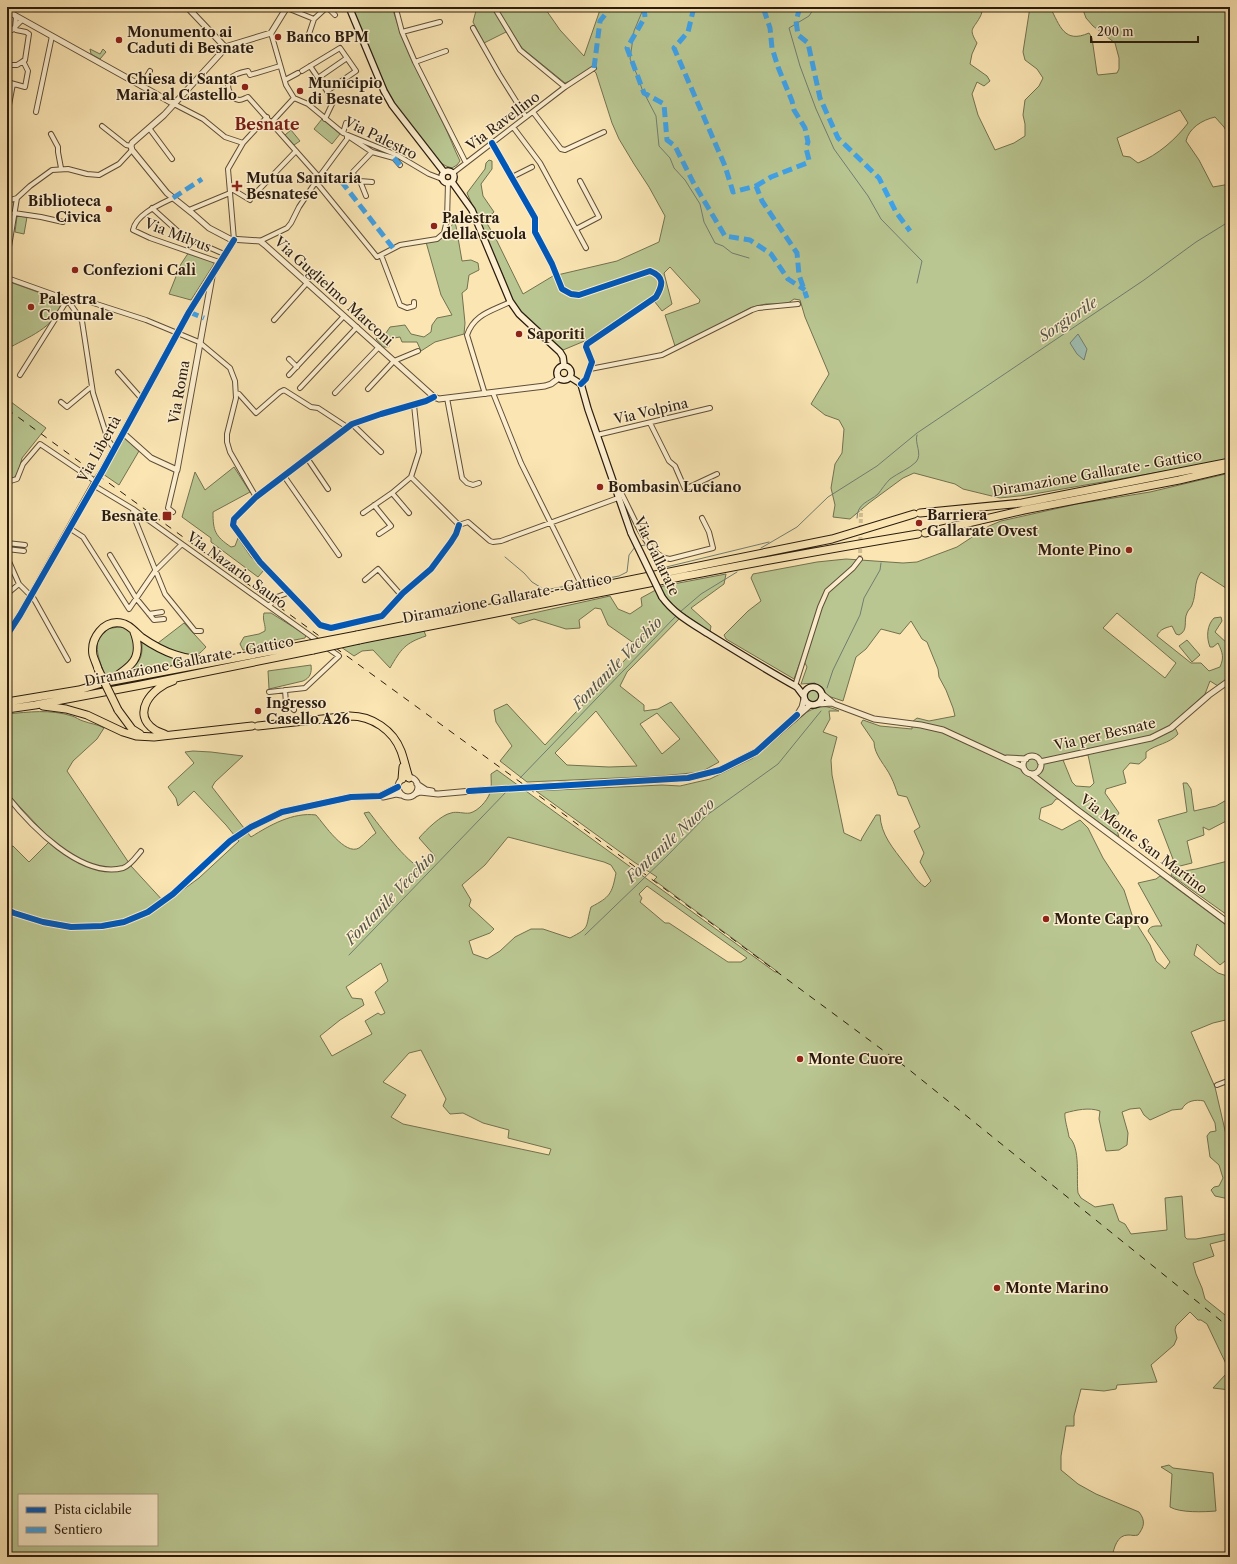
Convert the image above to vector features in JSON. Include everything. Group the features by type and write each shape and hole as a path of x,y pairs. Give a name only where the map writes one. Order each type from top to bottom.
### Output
{"highway":[{"name":"Diramazione Gallarate - Gattico","path":"358,638 832,539 917,514 1022,502 1230,462"},
{"name":"Diramazione Gallarate - Gattico","path":"7,709 35,705 311,647 833,548 921,533 1024,510 1179,480 1230,468"},
{"path":"102,683 121,673 134,660 137,654 139,644 134,632 130,627 122,623 111,623 104,626 96,636 93,644 93,654 98,669 118,710 132,729 144,736"},
{"path":"134,632 156,647 180,658 238,662"},
{"name":"Diramazione Gallarate - Gattico","path":"7,702 79,690 102,683 238,662"},
{"path":"168,736 155,730 146,720 145,706 150,695 159,688 171,682 212,674 238,662"},
{"path":"35,705 66,709 87,715 123,732 144,736 168,736 358,716 374,721 388,732 401,750 406,778"}],"main road":[{"path":"349,7 384,91 392,105 444,172"},
{"path":"444,172 450,171 453,173 454,179 450,183"},
{"path":"444,172 442,179 445,182 450,183 472,210 510,302 519,314 560,352 563,357 564,365"},
{"path":"564,365 570,368 570,377"},
{"path":"564,365 560,366 557,370 557,374 559,378 564,380 570,377"},
{"path":"570,377 581,384"},
{"name":"Via Gallarate","path":"581,384 611,478 631,533 662,597 668,606 740,654 796,687 804,697"},
{"path":"796,687 810,687 817,688 822,694 821,700 818,704 810,705 804,697 806,689 810,687"}],"street":[{"path":"187,7 225,46"},
{"path":"193,13 196,7"},
{"path":"278,7 314,19"},
{"path":"308,37 314,19 327,7 335,15"},
{"path":"494,7 520,50 566,87"},
{"path":"7,201 17,198 30,186 52,170 61,168 99,175 119,164 131,148 132,143 174,104 220,54 225,46 271,33 286,9"},
{"path":"7,11 203,119 225,137 243,143"},
{"path":"397,13 402,32 415,62 466,163"},
{"path":"15,28 16,16"},
{"path":"7,30 12,30 15,28 22,20"},
{"path":"402,32 440,22"},
{"path":"7,65 17,65 25,60 29,34 18,31 15,28"},
{"path":"473,28 526,118"},
{"path":"271,33 285,83 294,98 271,123"},
{"path":"36,112 52,36"},
{"path":"285,83 300,72 340,48 356,71 327,91"},
{"path":"415,62 446,52"},
{"path":"318,78 347,58"},
{"path":"7,82 25,87 28,71 23,61"},
{"path":"280,66 250,75 248,72 240,73 230,80 228,85 230,92 234,98 240,100 248,97 319,177"},
{"path":"310,66 333,102 325,119"},
{"name":"Via Ravellino","path":"453,173 566,87 594,68"},
{"path":"141,86 150,72"},
{"path":"9,105 13,84"},
{"name":"Via Palestro","path":"294,98 308,104 325,119 346,134 397,155 428,174 442,179"},
{"path":"533,112 561,149 565,150 604,132"},
{"path":"102,126 131,148 153,177 173,198 211,230 234,240 228,169 243,143 267,117"},
{"path":"260,241 287,228 291,223 299,207 319,177 347,139 346,123"},
{"path":"149,128 172,159"},
{"path":"513,128 540,163 586,248"},
{"path":"50,134 58,147 61,168"},
{"path":"346,134 349,138 372,152 394,158 400,165"},
{"path":"492,143 534,218 535,232 552,264 562,289 571,294 579,295 650,271 659,276 661,281 662,285 656,297 587,344 586,347 592,362 586,379 581,384"},
{"path":"189,210 230,191 251,199 296,151"},
{"path":"366,196 360,181 352,173 372,152"},
{"path":"512,177 532,167"},
{"path":"360,181 372,182"},
{"path":"316,182 376,257 400,245 440,237 444,234 447,226 450,183"},
{"path":"576,229 599,217 580,182"},
{"path":"7,259 17,198"},
{"name":"Via Milyus","path":"173,198 152,208 134,225 133,230 150,238 219,262"},
{"path":"152,208 182,236 224,254"},
{"path":"14,213 41,216 63,222"},
{"name":"Via Guglielmo Marconi","path":"234,240 239,238 260,241 434,398"},
{"name":"Via Libertà","path":"7,635 101,473 177,333 219,262 234,240"},
{"path":"381,255 400,305 407,308 414,306 414,302"},
{"name":"Via Roma","path":"173,512 168,508 177,470 212,274"},
{"path":"7,275 10,278 68,300 84,300 146,320 200,342 232,371 236,393 235,404 227,434 227,442 230,452 256,497"},
{"path":"274,320 307,283"},
{"path":"20,375 68,300"},
{"path":"68,300 82,321 91,387 104,430 108,440 114,448"},
{"path":"485,394 467,335 470,326 477,318 510,302"},
{"path":"590,369 662,355 681,347 752,310 758,308 798,304"},
{"path":"289,375 344,316"},
{"path":"300,388 357,328"},
{"path":"335,393 379,348"},
{"name":"Via Guglielmo Marconi","path":"368,389 394,361 418,351"},
{"path":"289,359 297,367"},
{"path":"118,372 141,398"},
{"path":"459,525 454,538 431,569 401,595 382,616 331,628 320,626 290,592 260,562 233,525 234,518 256,497 347,427 363,419 434,398 439,399 545,386 551,384 559,378"},
{"path":"61,402 67,407 91,387"},
{"path":"236,393 239,394 256,413 284,390 311,407 318,408 347,427"},
{"path":"493,393 520,463 579,580"},
{"path":"447,398 462,478 467,483 473,485 479,483"},
{"path":"363,513 392,493 411,477 419,452 414,405"},
{"name":"Via Volpina","path":"597,435 710,408"},
{"path":"650,423 669,461 675,466 685,488 717,474"},
{"path":"352,424 381,452"},
{"path":"123,432 151,458 177,470"},
{"name":"Via Nazario Sauro","path":"7,482 17,479 23,464 40,444 338,656 305,688 269,692"},
{"path":"307,458 328,489"},
{"path":"7,470 8,465"},
{"path":"284,476 339,555"},
{"path":"411,477 459,525"},
{"path":"611,478 621,491 641,535 666,559 713,548 709,532 702,518"},
{"path":"392,493 409,513"},
{"path":"459,525 468,522 493,542 502,541 618,498"},
{"path":"374,505 391,526 379,534"},
{"path":"133,509 134,517 165,594 195,631 201,631"},
{"path":"69,528 83,537 129,608 155,571 182,544"},
{"path":"7,543 26,544"},
{"path":"7,549 24,551"},
{"path":"110,555 136,598 154,620 164,619"},
{"path":"7,558 19,584 31,596 68,660"},
{"path":"796,687 820,607 827,591 853,568 860,559"},
{"path":"365,580 378,569 401,595"},
{"path":"7,594 19,584"},
{"path":"269,606 278,597 290,592"},
{"path":"149,614 162,612"},
{"name":"Via per Besnate","path":"1040,762 1151,738 1164,733 1230,680"},
{"path":"284,690 286,703 294,710"},
{"name":"Via Monte San Martino","path":"822,694 832,703 874,719 921,725 943,730 1023,767 1027,772 1045,783 1076,809 1230,924"},
{"path":"797,715 802,706 804,697"},
{"name":"Via Monte San Martino","path":"818,704 832,703"},
{"path":"7,910 43,922 71,927 102,926 124,922 148,912 173,894 230,841 250,827 282,812 319,803 381,798 396,794 410,797 420,792 438,794 688,778 720,770 756,752 810,705"},
{"name":"Via Monte San Martino","path":"1006,758 1026,759 1034,756 1040,762"},
{"path":"1023,767 1026,759"},
{"path":"1031,774 1038,771 1040,768 1040,762"},
{"name":"Via Monte San Martino","path":"1038,771 1045,783"},
{"path":"335,801 350,797 380,796 398,787 398,784 406,778 414,780 426,790 438,792 469,791"},
{"path":"415,794 417,791 417,784"},
{"path":"398,787 401,795"},
{"path":"7,796 48,840 79,860 100,868 122,868 127,866 141,852"},
{"path":"1217,1085 1230,1080"}],"green space":[{"path":"352,7 392,7 409,53 460,161 457,165 452,168 439,162 394,103 387,90"},
{"path":"477,7 544,7 560,30 584,56 601,7 983,7 981,16 972,29 977,43 972,54 970,64 987,76 990,81 984,86 977,82 972,94 978,115 995,150 1014,143 1025,136 1023,115 1025,100 1039,86 1043,78 1037,69 1025,60 1023,52 1030,7 1050,7 1060,26 1068,35 1081,36 1089,33 1092,38 1098,75 1117,73 1119,69 1119,58 1115,43 1093,26 1086,18 1082,7 1230,7 1230,138 1224,127 1215,117 1205,120 1193,128 1186,141 1199,160 1213,187 1230,184 1230,459 1185,469 1177,469 1028,495 1000,498 963,489 955,484 914,473 903,478 850,519 833,517 835,505 831,488 835,464 842,453 844,429 839,420 825,415 811,404 829,374 805,317 800,300 794,299 787,304 766,304 752,307 675,346 665,315 699,303 700,300 670,267 664,273 672,304 662,311 651,297 587,340 563,350 558,348 520,313 507,292 504,278 467,193 485,169 486,163 489,160 492,161 492,169 481,184 483,196 494,212 485,220 523,294 553,276 617,261 659,242 665,216 619,139 612,123 596,73 594,71 565,83 522,48 510,30 484,43 473,22","holes":["1180,110 1188,123 1178,135 1153,156 1138,163 1130,157 1123,156 1117,138"]},
{"path":"90,49 100,54 103,49 106,52 100,59 91,54"},
{"path":"322,119 340,134 332,144 314,129"},
{"path":"291,130 300,141 294,145 285,135"},
{"path":"17,216 27,217 24,234 15,232"},
{"path":"454,222 462,261 471,260 478,263 479,270 469,275 467,289 462,293 465,323 464,334 435,342 421,351 417,342 402,342 400,337 388,339 389,347 383,347 376,339 386,333 390,327 405,325 411,334 424,337 431,332 432,325 437,318 452,315 441,295 426,242 444,237"},
{"path":"189,252 213,261 214,264 191,300 169,294 181,264"},
{"path":"7,281 57,299 61,303 54,319 40,331 7,349"},
{"path":"7,399 46,428 22,458 18,474 13,478 8,478"},
{"path":"125,437 139,451 119,485 103,474"},
{"path":"234,467 250,492 213,512 214,529 221,540 231,547 235,546 238,538 251,557 264,570 258,577 211,542 211,538 182,517 195,472 205,490"},
{"path":"1230,473 1230,603 1229,590 1201,572 1197,580 1192,605 1187,612 1184,631 1179,635 1176,634 1172,626 1161,630 1157,636 1191,663 1201,663 1209,671 1220,667 1222,661 1222,653 1218,643 1213,647 1210,647 1208,635 1210,624 1214,618 1221,617 1222,621 1215,632 1230,646 1230,677 1218,686 1210,681 1205,694 1173,723 1178,734 1171,740 1146,752 1146,758 1139,764 1130,763 1123,771 1126,783 1106,789 1105,793 1119,813 1114,821 1119,837 1069,799 1056,799 1052,804 1041,808 1039,819 1062,830 1080,820 1088,828 1103,858 1124,890 1133,918 1150,945 1156,961 1165,969 1170,962 1148,931 1152,927 1162,926 1138,883 1156,879 1160,876 1230,928 1230,957 1220,965 1197,944 1194,955 1218,973 1230,977 1230,1019 1213,1023 1191,1032 1215,1087 1230,1151 1230,1202 1229,1199 1215,1196 1211,1190 1214,1187 1219,1186 1223,1178 1219,1165 1210,1157 1207,1136 1210,1132 1216,1131 1215,1123 1204,1101 1191,1101 1182,1109 1172,1110 1150,1120 1144,1115 1140,1108 1122,1112 1128,1133 1127,1145 1119,1150 1106,1151 1099,1119 1100,1111 1087,1109 1065,1113 1069,1137 1073,1142 1077,1156 1078,1193 1081,1198 1095,1207 1113,1204 1119,1221 1125,1224 1131,1234 1167,1230 1165,1198 1182,1196 1185,1237 1187,1239 1196,1239 1230,1233 1230,1239 1210,1244 1214,1256 1193,1263 1205,1299 1230,1319 1230,1390 1213,1388 1226,1374 1228,1368 1207,1324 1201,1320 1198,1320 1190,1312 1176,1326 1175,1330 1177,1338 1174,1345 1151,1365 1157,1382 1117,1385 1116,1389 1104,1391 1081,1389 1074,1416 1074,1426 1066,1426 1061,1456 1061,1470 1078,1484 1096,1494 1139,1512 1143,1518 1143,1524 1138,1535 1121,1537 1112,1557 7,1557 7,848 13,846 29,862 51,840 7,793 7,714 23,712 56,712 73,716 82,721 104,728 97,739 73,761 67,771 131,866 165,903 199,878 239,841 194,791 178,806 176,798 168,787 194,763 185,752 211,752 243,756 215,782 212,787 251,837 290,817 299,815 316,815 329,832 341,843 353,849 359,848 376,833 364,813 369,812 401,852 415,865 421,868 427,865 435,856 419,838 434,823 447,814 456,812 470,813 479,808 489,796 491,774 497,770 775,972 778,972 654,880 657,877 536,791 662,785 680,786 710,779 753,758 807,712 819,707 830,708 839,711 829,711 830,719 823,732 837,737 831,760 832,775 844,833 861,841 876,815 880,815 883,829 888,841 916,879 925,887 931,881 920,862 924,853 914,831 920,827 907,797 898,795 889,773 876,751 874,742 861,723 863,720 880,726 912,729 912,722 917,718 929,721 955,716 927,642 922,639 911,621 900,634 881,629 866,649 856,657 843,701 828,696 815,683 801,684 807,667 802,657 794,679 726,639 724,635 748,611 761,601 751,578 753,574 817,562 846,559 903,563 917,562 957,547 989,526 1001,521 1077,504 1150,492","holes":["1117,613 1176,663 1165,678 1103,628","1088,755 1094,783 1090,787 1076,786 1072,782 1063,760","508,837 604,862 611,865 616,873 613,886 609,894 591,907 584,929 570,938 543,929 531,929 515,937 500,951 487,959 473,954 469,941 490,933 494,929 469,906 471,900 462,885 485,865","647,886 747,958 741,962 728,962 669,923 665,923 640,902 642,898 639,894","381,963 388,981 375,992 385,1013 381,1015 378,1013 365,1021 372,1034 332,1056 320,1036 340,1020 364,1005 362,999 352,998 346,987","421,1050 446,1099 443,1106 450,1114 463,1113 483,1123 509,1130 508,1138 551,1149 549,1155 403,1124 391,1117 406,1095 383,1082 409,1053"]},
{"path":"726,574 724,584 691,608 711,626 710,632 684,614 627,672 620,686 644,705 644,711 658,709 671,702 719,762 701,772 661,776 527,782 500,761 512,746 496,722 494,710 507,704 545,745 638,646 608,625 601,609 595,608 579,620 580,628 566,629 534,619 519,624 511,618 610,596 618,609 630,614 642,606 641,598 663,586","holes":["596,711 637,766 609,767 567,765 555,753","657,713 680,739 662,754 640,724"]},
{"path":"264,613 271,613 306,635 305,638 243,650 240,644 244,637 259,634 265,631 263,618"},
{"path":"184,623 206,647 201,652 192,656 171,650 158,643"},
{"path":"124,627 130,630 134,638 135,648 133,657 130,663 124,668 106,677 99,659 97,646 98,640 101,634 106,630"},
{"path":"424,631 426,636 408,644 397,656 390,668 373,650 362,651 354,656 341,647"},
{"path":"142,640 194,662 122,676 138,662 142,654"},
{"path":"1187,640 1200,655 1192,662 1179,646"},
{"path":"311,665 310,675 305,680 269,689 268,671"},
{"path":"815,690 818,691 818,701 811,702 808,701 807,694 808,691"},
{"path":"1183,783 1187,783 1191,789 1194,811 1216,806 1230,798 1230,819 1209,830 1203,827 1204,835 1187,841 1192,863 1176,867 1158,820 1187,812"},
{"path":"1228,861 1230,866 1230,917 1171,875 1172,873"},
{"path":"1169,1465 1173,1468 1213,1473 1216,1511 1186,1511 1170,1507 1172,1474 1161,1467"}],"shaded area":[{"path":"1078,334 1087,349 1084,360 1077,354 1070,343"}],"waterway":[{"path":"644,7 634,31 630,59 642,89 656,116 659,146 670,158 674,168 685,180 700,204 704,222 715,243 723,246 732,253 749,258"},
{"path":"815,7 809,16 789,28 800,66 816,109 834,149 868,196 881,219 922,261 917,283"},
{"name":"Sorgiorile","path":"761,548 797,527 828,497 877,466 917,433 1144,280 1196,242 1230,221"},
{"name":"Fontanile Nuovo","path":"857,518 859,509 864,503 878,494 890,479 916,462 919,456 916,438 917,435"},
{"path":"640,546 645,545 659,566 662,568 769,542"},
{"path":"505,557 532,582 545,590 619,576 627,572 629,555 635,547"},
{"name":"Fontanile Nuovo","path":"827,688 833,670 860,615 864,598 880,570 881,563"},
{"name":"Fontanile Vecchio","path":"680,612 701,594 737,572"},
{"name":"Fontanile Vecchio","path":"520,778 676,616"},
{"name":"Fontanile Nuovo","path":"585,935 707,815 778,764 821,711"},
{"name":"Fontanile Vecchio","path":"349,955 508,790"}],"tunnel":[{"path":"860,559 861,510"}],"railway":[{"path":"7,409 527,787 907,1068 1230,1328"}],"marked path":[{"path":"594,68 600,21 611,7"},
{"path":"644,7 645,17 627,48 644,93 664,104 667,140 675,146 693,182 725,236 750,240 771,254 788,279 805,290"},
{"path":"694,7 688,32 674,48 725,166 733,192 756,186 762,201 797,253 799,275 807,298"},
{"path":"756,186 771,177 807,163 809,160 806,148 808,142 805,128 794,110 792,101 778,67 772,48 770,28 763,7"},
{"path":"800,7 796,21 798,35 808,43 820,98 838,138 879,178 896,212 910,231"},
{"path":"394,158 400,165"},
{"path":"173,198 202,179"},
{"path":"341,181 393,248"},
{"path":"189,312 204,318"}],"cycle path":[{"path":"492,143 535,218 535,232 552,264 562,289 571,294 579,295 650,271 655,273 660,279 661,285 656,297 587,344 586,347 592,362 586,379 581,384"},
{"path":"7,635 103,470 189,312 234,240"},
{"path":"434,397 426,401 352,424 256,497 234,519 233,525 260,562 320,625 331,628 382,616 403,593 431,569 451,542 459,525"},
{"path":"469,791 688,778 720,770 756,752 797,715"},
{"path":"7,910 43,922 71,927 102,926 124,922 148,912 173,894 230,841 251,827 282,812 351,797 380,796 398,787"}],"place":[{"name":"Banco BPM","path":"278,37"},
{"name":"Monumento ai Caduti di Besnate","path":"119,40"},
{"name":"Chiesa di Santa Maria al Castello","path":"245,87"},
{"name":"Municipio di Besnate","path":"300,91"},
{"name":"Mutua Sanitaria Besnatese","path":"237,186"},
{"name":"Biblioteca Civica","path":"109,209"},
{"name":"Palestra della scuola","path":"434,226"},
{"name":"Confezioni Calì","path":"75,270"},
{"name":"Palestra Comunale","path":"31,307"},
{"name":"Saporiti","path":"519,334"},
{"name":"Bombasin Luciano","path":"600,487"},
{"name":"Besnate","path":"167,516"},
{"name":"Barriera Gallarate Ovest","path":"919,523"},
{"name":"Monte Pino","path":"1129,550"},
{"name":"Ingresso Casello A26","path":"258,711"},
{"name":"Monte Capro","path":"1046,919"},
{"name":"Monte Cuore","path":"800,1059"},
{"name":"Monte Marino","path":"997,1288"}],"district":[{"name":"Besnate","path":"267,124"}]}
